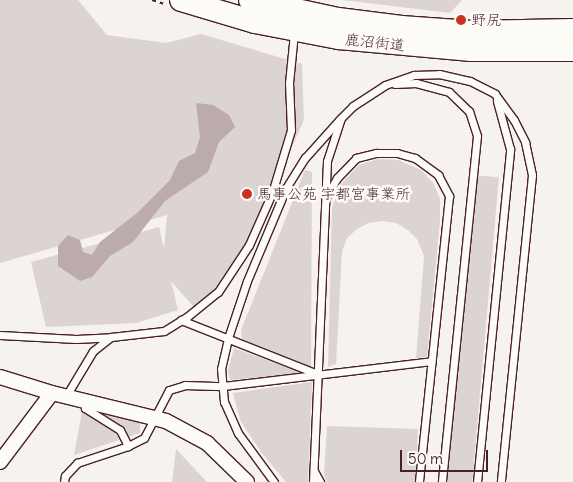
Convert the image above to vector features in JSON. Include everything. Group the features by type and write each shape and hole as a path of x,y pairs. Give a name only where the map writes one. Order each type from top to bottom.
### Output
{"main road":[{"name":"鹿沼街道","path":"181,0 255,22 292,13 338,38 471,50 573,50"},
{"name":"鹿沼街道","path":"250,0 292,13 401,27 472,32 573,30"}],"street":[{"path":"0,377 52,393 166,421 207,443 247,482"},
{"path":"0,462 52,393"}],"lane":[{"path":"0,335 76,339 164,331 218,292 249,245 272,193 291,130 292,13"},
{"path":"274,482 238,433 224,402 221,369 228,338 247,281 286,188 305,158 341,118 353,106 385,85 414,75 439,74 470,82 495,94 514,120 526,142 532,174 501,482"},
{"path":"385,85 416,83 449,92 469,111 477,136 442,482"},
{"path":"477,482 510,149 495,94"},
{"path":"313,482 327,161 341,118"},
{"path":"324,200 337,178 356,158 376,153 397,153 415,158 438,175 449,196 419,482"},
{"path":"181,320 317,374"},
{"path":"66,396 93,351 111,337"},
{"path":"64,482 65,476 77,463 128,446 144,438 169,390 185,385 223,386 432,361"},
{"path":"84,401 85,408 120,430 128,446"},
{"path":"313,471 320,482"}],"shaded area":[{"path":"0,0 78,0 107,35 166,43 201,34 302,64 304,120 239,268 199,313 171,281 178,310 136,323 46,327 31,262 159,227 164,248 167,215 0,263"},
{"path":"342,0 462,0 450,13"},
{"path":"196,103 213,105 229,115 235,127 219,142 208,172 165,201 133,242 110,256 92,277 80,281 58,266 58,246 68,235 80,240 83,252 92,255 100,242 137,213 170,180 179,161 195,153 200,137"},
{"path":"378,159 398,160 421,170 434,184 440,199 440,221 427,357 416,358 424,256 417,239 408,230 396,223 382,221 369,223 357,229 347,238 342,252 336,364 328,367 332,208 341,184 359,165"},
{"path":"305,170 312,172 311,367 242,339 241,330"},
{"path":"474,175 499,177 472,482 447,482"},
{"path":"234,348 302,373 230,380 228,370"},
{"path":"312,382 308,482 286,482 261,452 240,420 233,393"},
{"path":"92,408 140,419 140,433 74,455 82,412"},
{"path":"327,426 418,429 415,482 327,482 324,475"},
{"path":"176,449 207,482 172,482"}],"place":[{"name":"野尻","path":"461,20"},
{"name":"馬事公苑 宇都宮事業所","path":"247,194"}]}
